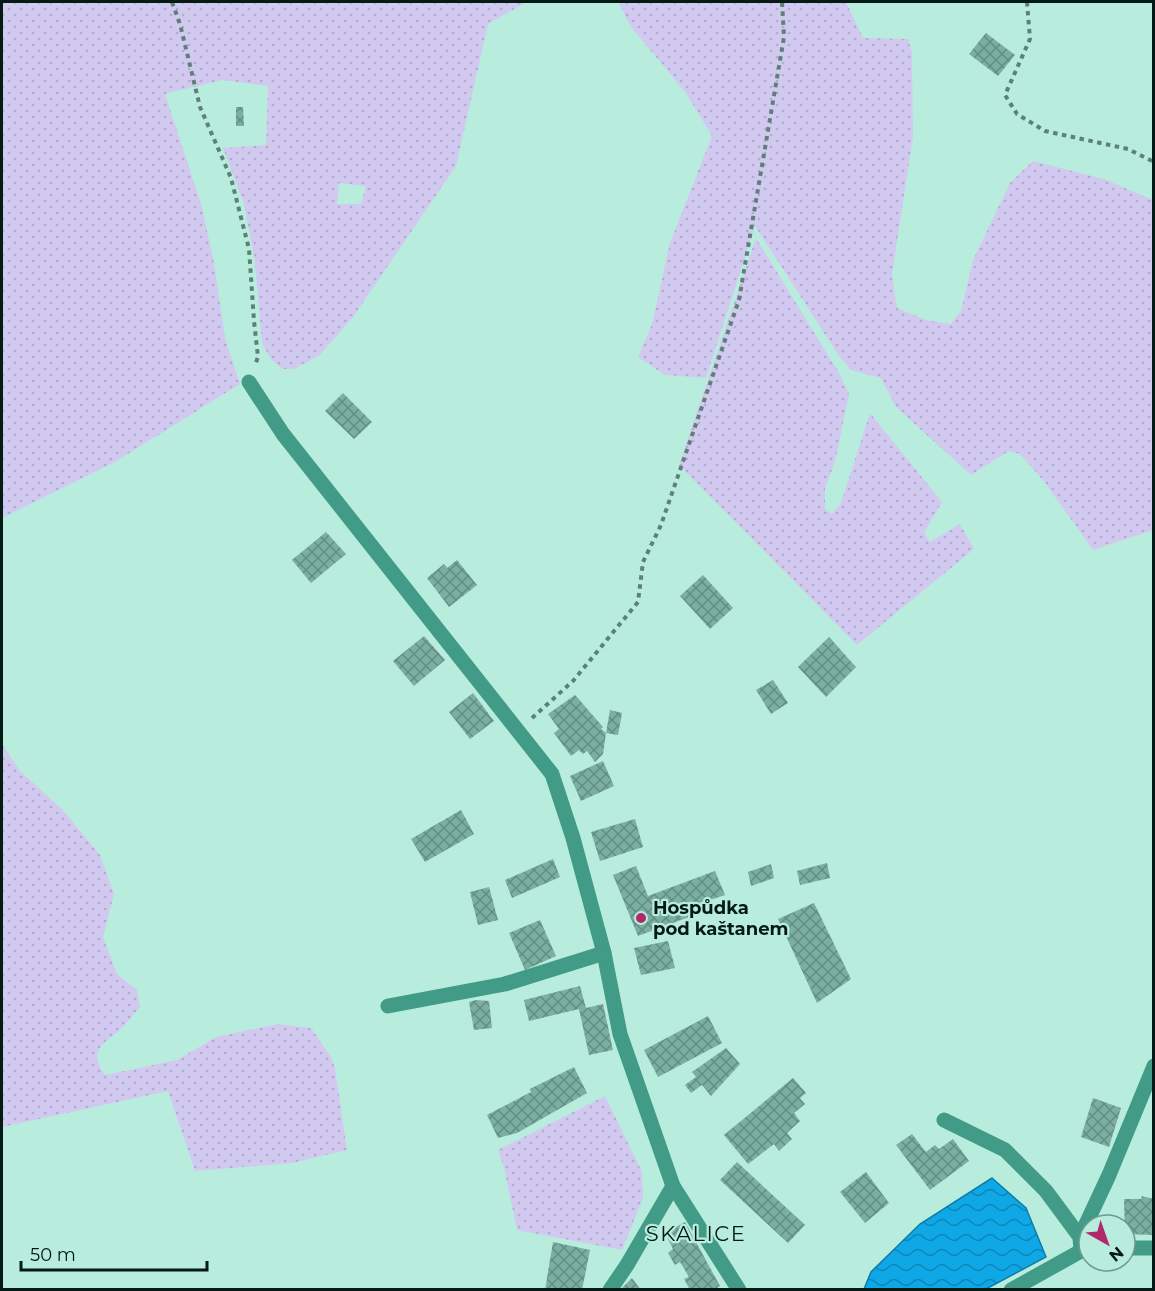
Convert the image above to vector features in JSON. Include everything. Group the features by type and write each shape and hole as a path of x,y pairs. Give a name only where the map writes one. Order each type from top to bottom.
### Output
{"street":[{"path":"249,382 283,434 552,774 573,838 604,952 620,1034 673,1186 739,1290"},
{"path":"388,1006 505,984 604,952"},
{"path":"1095,1213 1154,1066"},
{"path":"944,1120 1005,1150 1046,1191 1077,1237"},
{"path":"610,1290 673,1186"},
{"path":"1137,1248 1154,1248"},
{"path":"1011,1290 1077,1250"}],"path":[{"path":"172,2 180,24 200,107 231,178 249,249 258,357 249,382"},
{"path":"518,731 573,681 638,602 643,562 661,525 739,300 784,37 782,2"},
{"path":"1027,2 1030,39 1005,95 1017,114 1045,131 1128,149 1154,162"}],"shaded area":[{"path":"2,2 527,2 488,24 456,166 353,317 320,355 294,369 282,369 272,360 262,344 255,262 244,204 223,148 266,145 268,86 222,80 165,94 202,207 214,263 225,338 240,384 115,462 2,518","holes":["339,183 366,186 361,204 337,204"]},
{"path":"618,2 846,2 863,38 908,39 912,53 913,137 892,274 897,308 926,320 951,324 961,311 973,260 1010,183 1033,161 1104,179 1153,200 1153,530 1093,550 1043,480 1020,454 1009,451 971,475 896,407 881,378 851,370 839,356 755,226 706,378 665,375 638,357 652,324 670,243 712,136 686,93 631,27"},
{"path":"756,238 839,373 849,394 835,462 825,488 825,509 832,514 841,503 870,413 942,502 924,533 930,542 960,524 974,549 857,645 679,465"},
{"path":"2,744 20,771 62,809 100,855 114,894 103,937 117,974 137,990 140,1007 124,1026 101,1046 97,1058 105,1075 177,1060 216,1037 278,1024 311,1028 331,1057 335,1068 347,1150 292,1163 195,1171 168,1091 2,1127"},
{"path":"605,1096 642,1172 643,1198 622,1250 517,1230 498,1150"}],"water":[{"path":"992,1178 1026,1208 1046,1257 986,1289 864,1289 871,1272 920,1224"}],"building":[{"path":"986,33 1015,55 998,76 969,54"},
{"path":"236,107 243,107 244,126 236,126"},
{"path":"343,393 372,422 354,439 325,411"},
{"path":"326,532 346,554 311,583 292,560"},
{"path":"457,560 477,585 449,607 427,578 444,564 447,568"},
{"path":"703,575 733,608 710,629 680,596"},
{"path":"424,636 445,660 414,686 393,661"},
{"path":"829,637 856,667 826,697 798,667"},
{"path":"773,680 788,703 771,714 756,690"},
{"path":"473,693 494,721 470,739 449,712"},
{"path":"575,695 606,733 603,754 595,762 587,751 583,754 579,750 571,756 554,733 559,729 548,714"},
{"path":"610,710 622,713 618,735 606,733"},
{"path":"603,761 614,786 581,801 570,776"},
{"path":"461,810 474,834 425,862 411,839"},
{"path":"635,819 643,847 600,861 591,832"},
{"path":"553,859 560,877 512,898 505,880"},
{"path":"827,863 830,878 800,885 797,871"},
{"path":"771,864 774,878 751,886 748,872"},
{"path":"636,866 648,896 715,871 725,895 686,908 689,917 638,936 613,875"},
{"path":"489,887 498,920 478,925 470,892"},
{"path":"814,903 851,979 817,1003 778,919"},
{"path":"540,920 556,956 525,970 509,933"},
{"path":"668,941 675,968 641,975 634,948"},
{"path":"580,986 586,1008 603,1004 613,1050 589,1055 579,1009 529,1021 524,1000"},
{"path":"489,1001 492,1028 474,1030 469,1002"},
{"path":"708,1016 722,1043 658,1077 644,1050"},
{"path":"726,1048 740,1064 711,1096 702,1085 691,1093 685,1085 696,1077 692,1072"},
{"path":"574,1067 587,1093 517,1133 498,1138 487,1115 531,1092 530,1089"},
{"path":"793,1078 806,1093 800,1098 805,1104 794,1113 800,1121 787,1133 792,1139 779,1151 774,1144 748,1164 724,1135"},
{"path":"1093,1098 1121,1108 1109,1147 1081,1137"},
{"path":"912,1134 926,1152 935,1145 939,1149 953,1139 969,1161 930,1190 896,1145"},
{"path":"737,1162 805,1225 788,1243 720,1180"},
{"path":"866,1172 889,1203 865,1223 840,1192"},
{"path":"1141,1196 1154,1199 1154,1235 1137,1234 1137,1213 1124,1213 1124,1199 1142,1199"},
{"path":"685,1222 720,1286 714,1290 690,1290 684,1279 689,1277 680,1262 675,1265 668,1253 673,1249 665,1233"},
{"path":"553,1242 590,1250 582,1290 545,1290"},
{"path":"632,1278 641,1290 620,1290"}],"place":[{"name":"Hospůdka pod kaštanem","path":"641,918"}],"district":[{"name":"SKALICE","path":"696,1233"}]}
